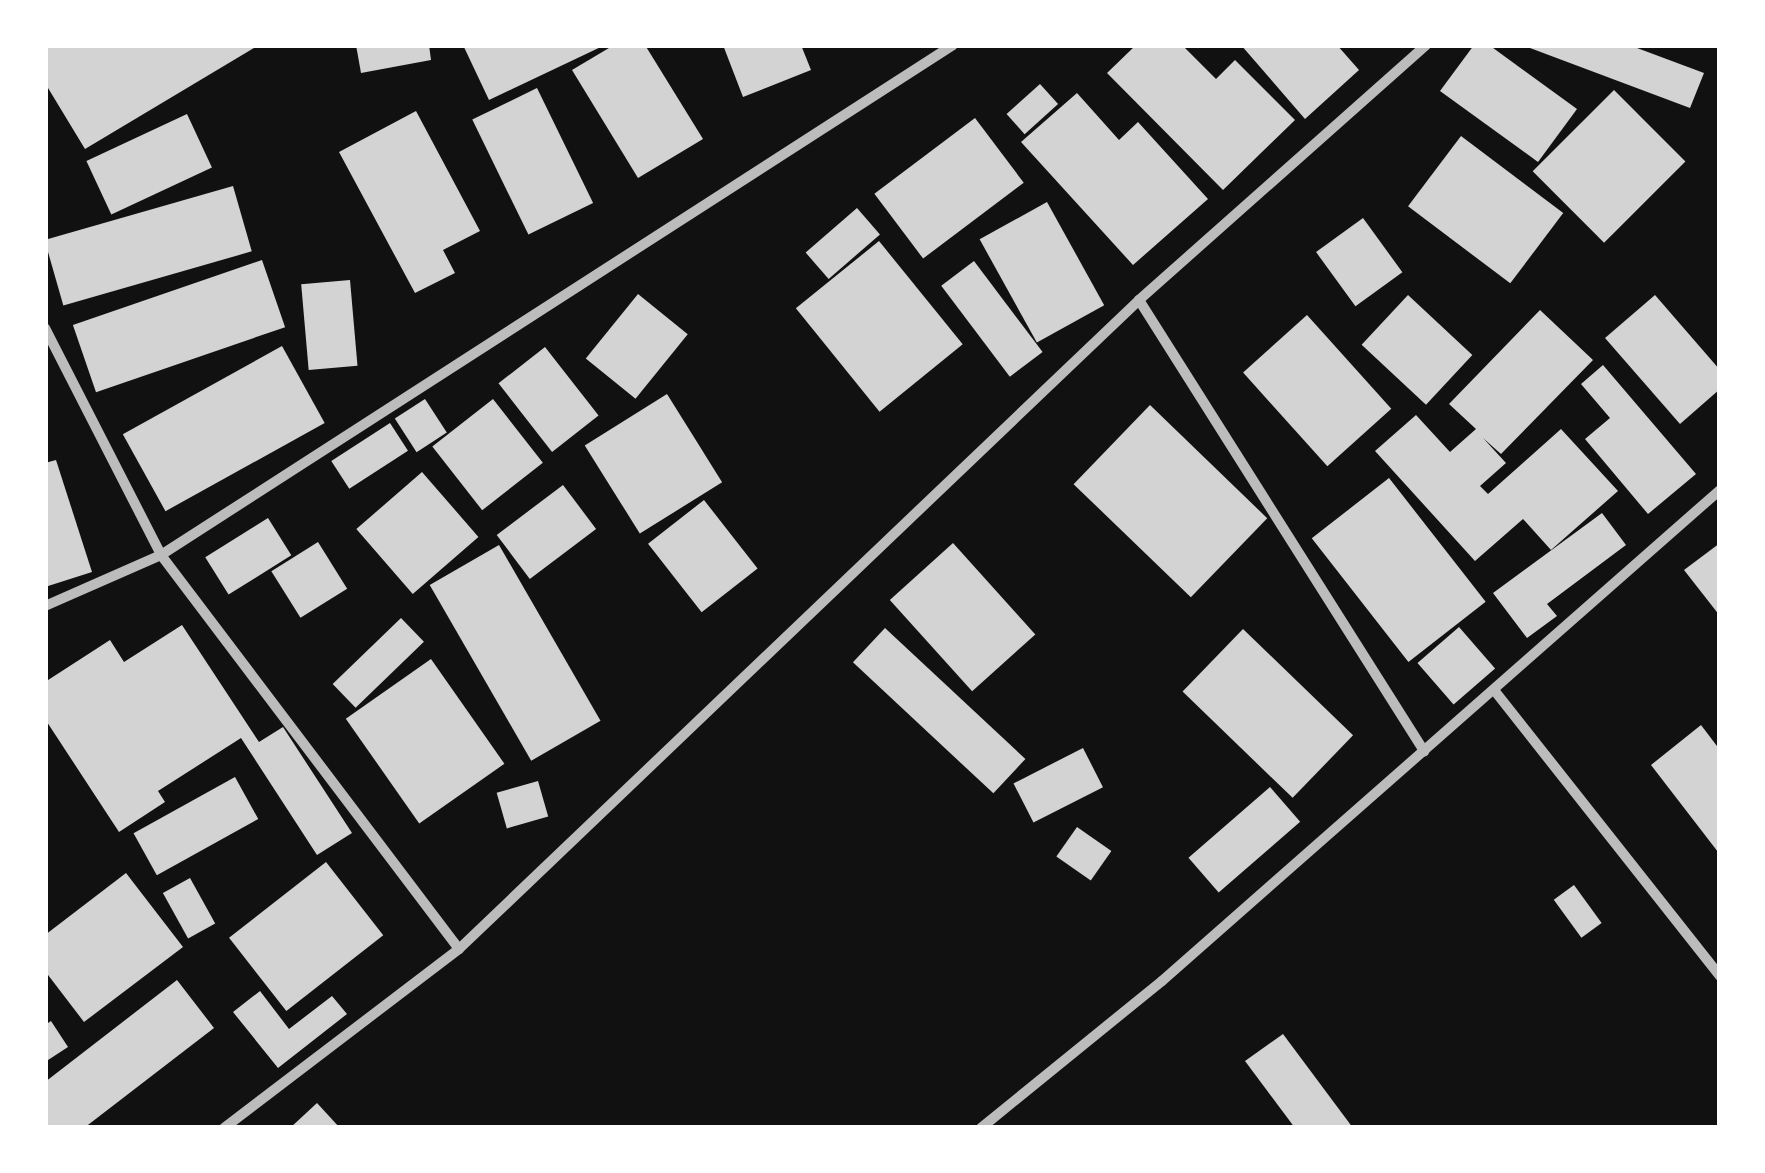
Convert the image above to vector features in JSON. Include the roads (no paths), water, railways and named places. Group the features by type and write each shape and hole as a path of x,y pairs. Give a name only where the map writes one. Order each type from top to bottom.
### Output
{"street":[{"path":"45,606 162,555 953,45"},
{"path":"224,1128 460,949 1140,300 1426,45"},
{"path":"1140,300 1424,751"},
{"path":"45,328 162,555 460,949"},
{"path":"981,1128 1424,751 1720,490"},
{"path":"1494,690 1720,976"}]}
